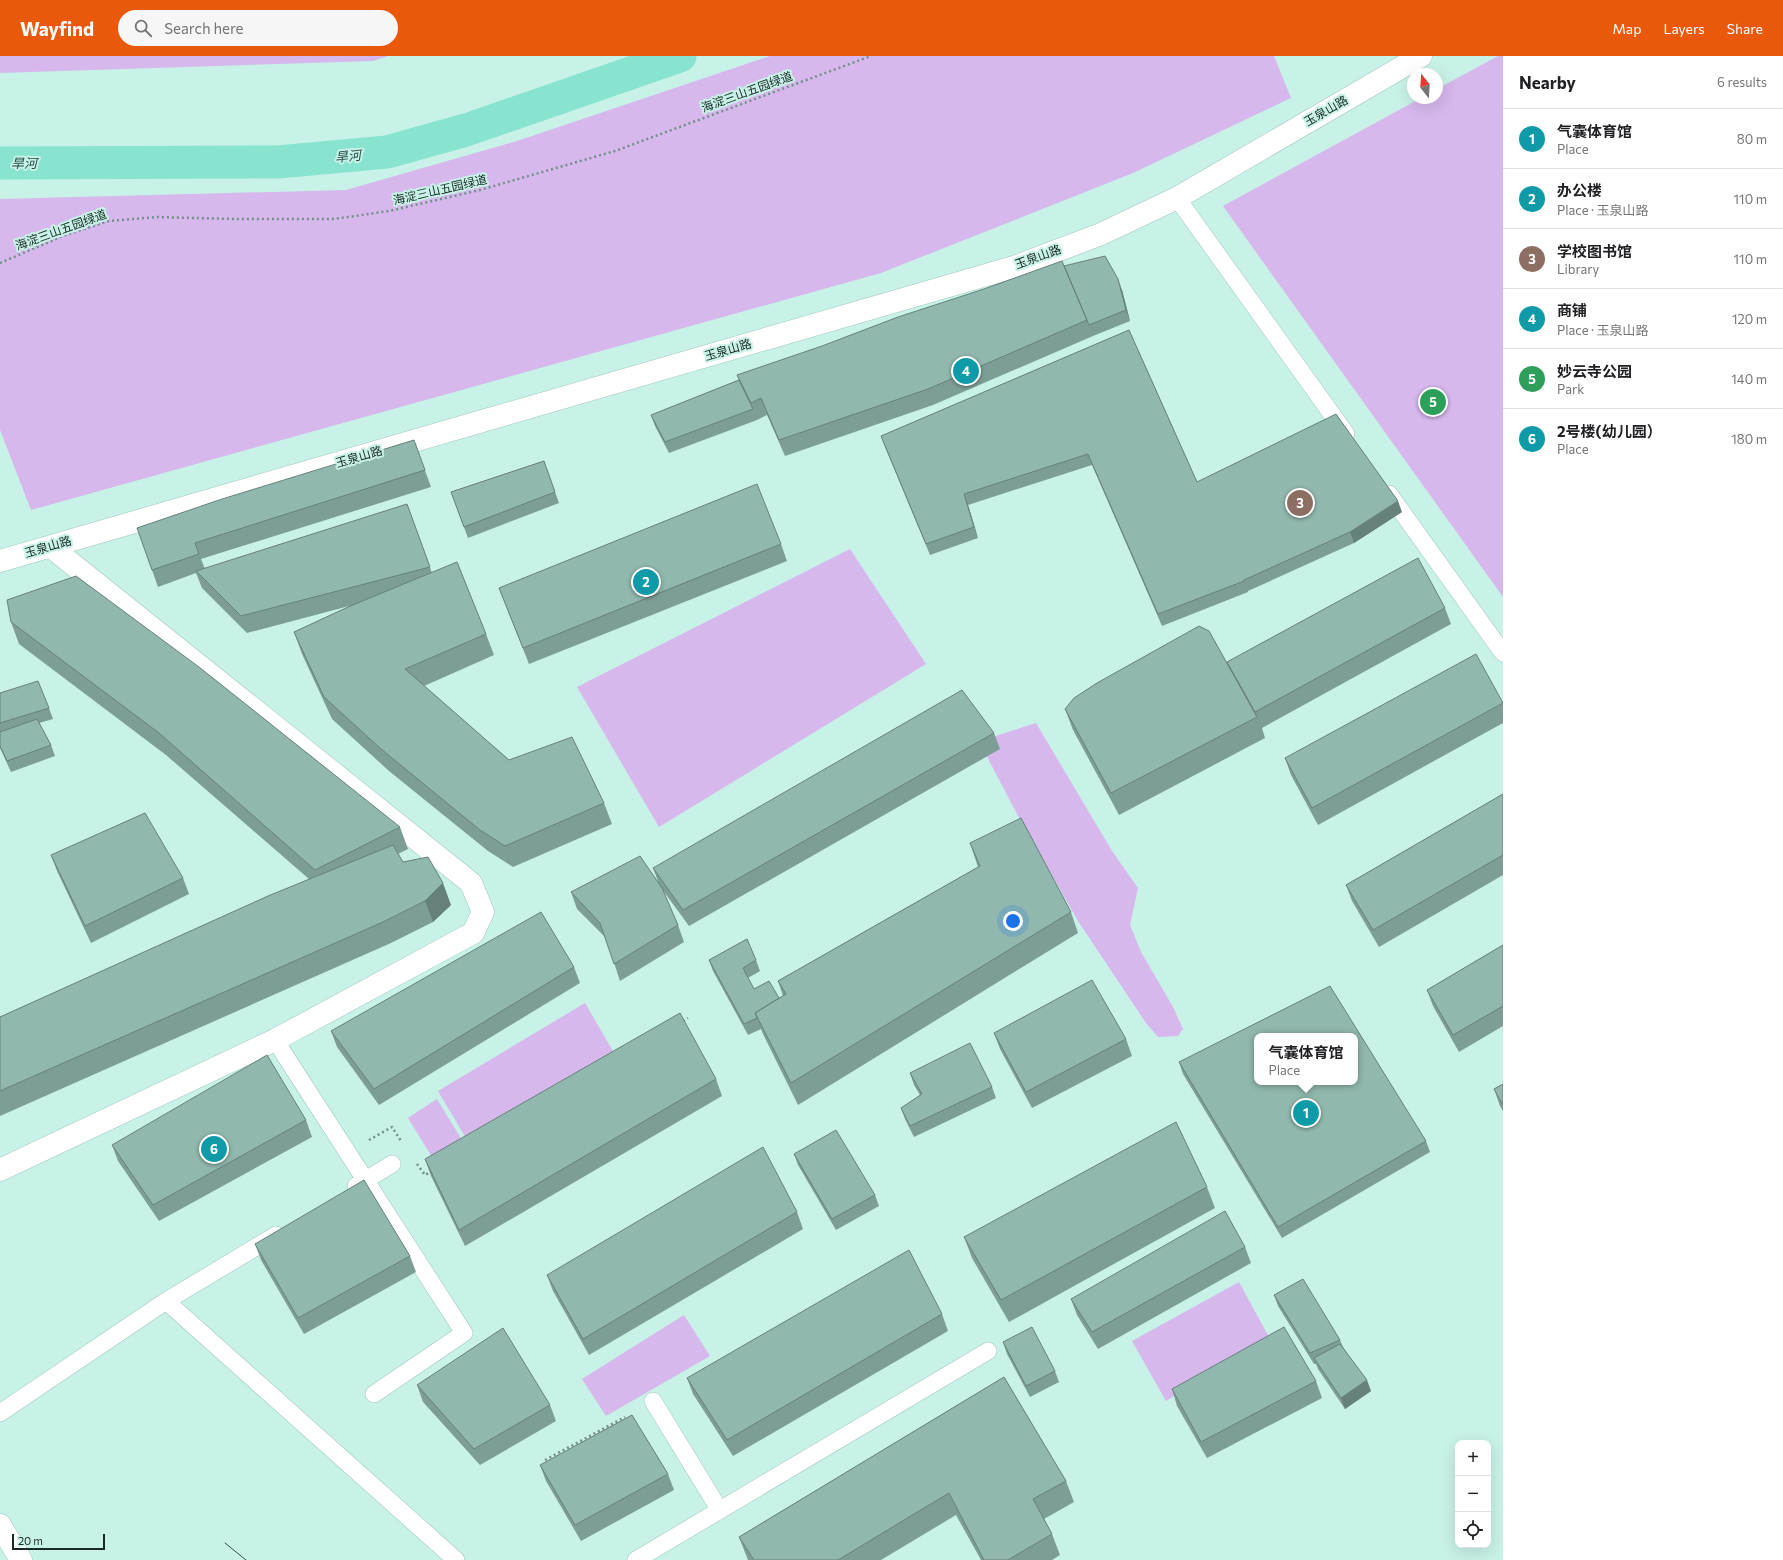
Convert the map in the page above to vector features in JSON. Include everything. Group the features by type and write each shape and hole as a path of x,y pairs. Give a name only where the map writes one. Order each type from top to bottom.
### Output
{"street":[{"name":"玉泉山路","path":"2,555 51,547 1017,266 1101,234 1177,198 1421,56"},
{"path":"0,1170 275,1040 473,933 483,912 471,883 51,547"},
{"path":"0,1525 21,1560"}],"lane":[{"path":"1177,198 1353,444"},
{"path":"1380,481 1503,653"},
{"path":"275,1040 464,1333 374,1394"},
{"path":"344,1193 392,1164"},
{"path":"0,1414 166,1301 289,1226"},
{"path":"166,1301 456,1560"},
{"path":"636,1560 719,1509 988,1351"},
{"path":"653,1401 719,1509"}],"path":[{"name":"海淀三山五园绿道","path":"0,263 63,236 109,221 157,217 334,219 389,211 480,190 615,151 871,56"},
{"path":"681,1022 688,1018"},
{"path":"413,1159 425,1175 432,1171"},
{"path":"545,1460 626,1417"}],"shaded area":[{"path":"0,56 388,56 373,61 0,73"},
{"path":"770,56 1274,56 1291,98 1133,173 881,273 31,510 0,430 0,199 346,190 517,141"},
{"path":"1498,56 1503,56 1503,597 1223,206 1410,104 1443,104 1443,86"},
{"path":"850,549 926,664 659,827 577,687"},
{"path":"1036,723 1112,851 1138,888 1130,925 1141,952 1173,1007 1183,1029 1178,1036 1158,1037 1146,1023 1078,921 1016,812 984,751 990,738"},
{"path":"585,1003 617,1058 470,1145 438,1091"},
{"path":"437,1099 465,1145 435,1162 408,1118"},
{"path":"1239,1282 1270,1339 1166,1401 1132,1341"},
{"path":"684,1315 710,1356 606,1416 582,1379"}],"building":[{"path":"1105,256 1118,279 1126,310 1089,325 1064,266"},
{"path":"1062,261 1087,320 928,389 779,440 761,398 751,403 737,375 822,346 898,317 984,289"},
{"path":"1129,330 1197,482 1336,414 1398,501 1350,532 1244,581 1158,614 1088,454 964,494 974,527 926,544 881,436"},
{"path":"739,380 753,409 665,442 651,415"},
{"path":"414,440 425,470 195,543 199,554 152,570 137,528 222,499"},
{"path":"544,461 555,492 464,527 451,492"},
{"path":"757,484 781,544 523,648 499,588"},
{"path":"407,504 430,567 241,616 196,571"},
{"path":"1418,558 1445,608 1255,712 1227,662"},
{"path":"457,562 486,634 405,669 509,760 572,737 604,803 505,846 480,830 381,749 324,697 294,632 348,607"},
{"path":"76,576 199,667 400,827 315,870 159,733 11,622 7,600"},
{"path":"1199,626 1209,631 1257,717 1111,793 1065,709 1074,698 1097,683"},
{"path":"1476,654 1503,703 1312,808 1285,758"},
{"path":"38,681 49,708 0,723 0,693"},
{"path":"962,690 994,733 683,910 653,868"},
{"path":"37,719 51,745 7,761 0,746 0,732"},
{"path":"1503,794 1503,855 1373,930 1346,885"},
{"path":"145,813 183,878 85,926 51,855"},
{"path":"1021,818 1071,912 791,1083 755,1013 786,994 778,981 980,866 970,843"},
{"path":"393,845 403,862 428,857 443,883 425,901 383,922 0,1091 0,1017 268,896"},
{"path":"640,856 662,888 678,925 614,964 600,923 571,892"},
{"path":"541,912 574,967 374,1089 331,1031"},
{"path":"747,939 756,960 743,968 754,989 769,981 779,998 755,1013 757,1018 744,1024 709,960"},
{"path":"1503,945 1503,1006 1453,1035 1427,990"},
{"path":"1092,980 1126,1039 1026,1092 994,1033"},
{"path":"1330,986 1426,1141 1278,1227 1179,1062"},
{"path":"680,1013 716,1079 459,1230 425,1159"},
{"path":"970,1043 992,1087 910,1126 901,1108 922,1094 910,1073"},
{"path":"267,1055 306,1120 153,1205 112,1145"},
{"path":"1503,1084 1503,1105 1494,1089"},
{"path":"1176,1122 1207,1187 1001,1300 964,1237"},
{"path":"836,1130 875,1195 832,1219 794,1154"},
{"path":"763,1147 797,1212 583,1339 547,1275"},
{"path":"364,1180 410,1256 298,1318 255,1244"},
{"path":"1225,1211 1245,1247 1092,1332 1071,1299"},
{"path":"909,1250 942,1314 727,1440 687,1378"},
{"path":"1303,1279 1340,1340 1310,1353 1274,1295"},
{"path":"1032,1327 1055,1371 1026,1386 1003,1342"},
{"path":"1284,1327 1316,1381 1201,1442 1172,1389"},
{"path":"503,1328 550,1405 474,1449 417,1385"},
{"path":"1340,1344 1367,1380 1341,1398 1314,1358"},
{"path":"1004,1377 1066,1481 1033,1499 1052,1534 1008,1560 984,1560 949,1493 838,1560 754,1560 739,1537"},
{"path":"632,1415 668,1474 575,1525 540,1465"}],"waterway":[{"name":"旱河","path":"0,163 278,162 387,152 466,130 680,56"}],"tram line":[{"path":"225,1543 246,1560"}],"place":[{"name":"商铺","path":"966,371"},
{"name":"妙云寺公园","path":"1433,402"},
{"name":"学校图书馆","path":"1300,503"},
{"name":"办公楼","path":"646,582"},
{"name":"气囊体育馆","path":"1306,1113"},
{"name":"2号楼(幼儿园）","path":"214,1149"}]}
